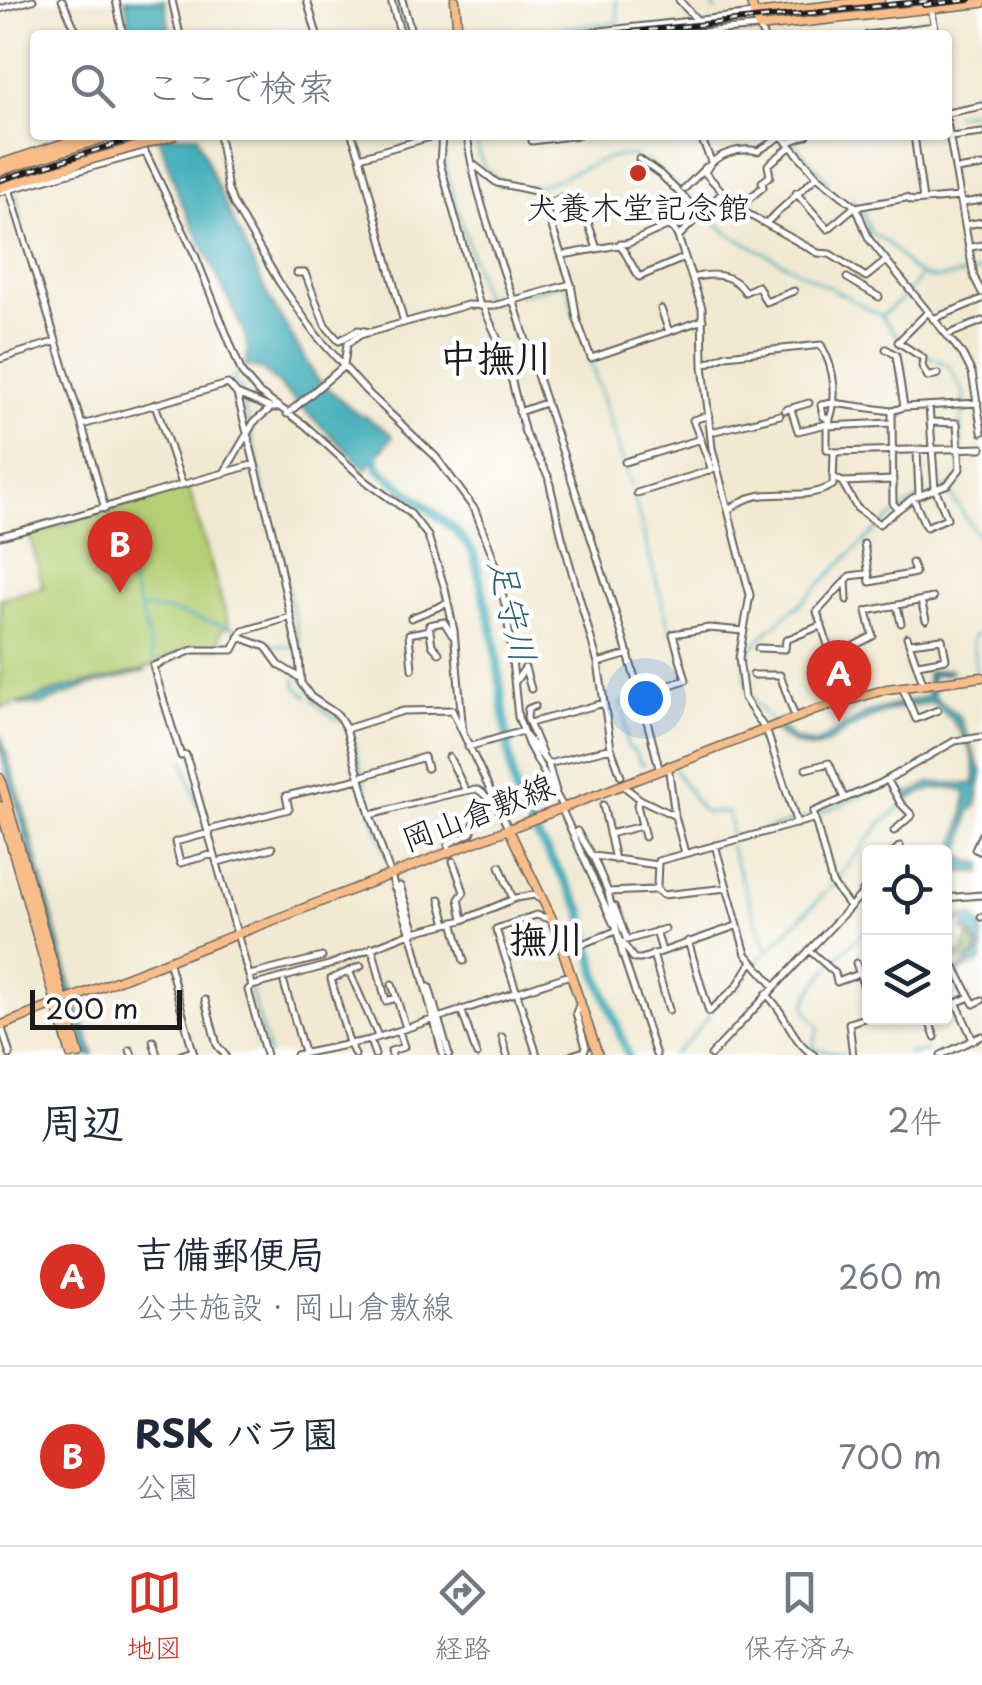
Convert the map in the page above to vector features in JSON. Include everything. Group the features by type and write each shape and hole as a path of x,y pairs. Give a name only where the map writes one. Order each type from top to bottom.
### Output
{"main road":[{"path":"455,0 458,30"},
{"path":"750,0 761,30"},
{"path":"754,14 880,0"},
{"path":"767,30 931,4 982,3"},
{"path":"0,164 74,140"},
{"path":"0,172 98,140"},
{"path":"0,190 159,140"},
{"name":"岡山倉敷線","path":"0,1024 795,717 902,687 982,677"},
{"path":"0,778 2,804 66,1000 79,1055"},
{"path":"510,828 565,951 598,1055"},
{"path":"66,1000 71,1055"}],"street":[{"path":"0,10 33,0"},
{"path":"62,0 76,30"},
{"path":"116,0 122,30"},
{"path":"172,0 179,30"},
{"path":"307,0 316,30"},
{"path":"391,0 399,30"},
{"path":"402,0 411,30"},
{"path":"680,0 696,20"},
{"path":"931,4 935,30"},
{"path":"608,30 754,14"},
{"path":"904,30 934,26"},
{"path":"952,112 982,106"},
{"path":"952,137 982,133"},
{"path":"139,140 188,238 238,367 274,408"},
{"path":"220,140 234,206 292,302 343,367 436,457 475,510 505,603 522,732 561,808 615,932 656,1055"},
{"path":"354,140 404,322"},
{"path":"360,157 422,140"},
{"path":"440,140 440,163 482,306 506,358 525,432 548,476 598,662 611,748 622,776"},
{"path":"468,140 471,163 545,403 630,654 685,853"},
{"path":"532,141 540,140"},
{"path":"702,140 712,160"},
{"path":"684,189 712,160 746,148 758,151 776,140"},
{"path":"785,140 817,176 858,207 865,233 947,335 972,373 982,431"},
{"path":"738,208 763,188 762,182 770,176 768,165 794,140"},
{"path":"915,140 923,200"},
{"path":"938,374 928,377 922,366 923,358 904,348 900,340 930,316 982,296 974,277 951,140"},
{"path":"0,190 10,192 143,152"},
{"path":"639,159 702,213"},
{"path":"471,163 498,183 535,190 563,255 577,320 592,358 703,320"},
{"path":"956,170 982,166"},
{"path":"706,167 705,172 738,208 866,277 886,260"},
{"path":"766,223 817,176"},
{"path":"10,192 106,509"},
{"path":"678,236 722,193"},
{"path":"796,193 828,229 858,207 906,198 982,200"},
{"path":"544,206 566,195 573,210 583,207 597,249"},
{"path":"966,225 982,222"},
{"path":"563,255 630,243 667,226 674,229 703,320 714,469"},
{"path":"620,244 639,276 685,258"},
{"path":"971,247 982,245"},
{"path":"974,268 982,266"},
{"path":"692,278 712,272 736,280 744,292 758,286 766,302 794,292"},
{"path":"297,273 305,273 325,326 339,341 358,330 370,332"},
{"path":"856,284 863,275"},
{"path":"847,278 879,297"},
{"path":"289,413 343,367 347,344 370,332 467,304 482,306 569,284"},
{"path":"661,309 669,332"},
{"path":"947,335 982,321"},
{"path":"0,359 54,342"},
{"path":"704,365 726,355 821,344 834,378 828,449 834,452 982,448"},
{"path":"886,349 896,355 904,407"},
{"path":"83,424 228,384 240,396 289,413 314,432 367,482 420,524 434,552 457,647 462,733"},
{"path":"240,396 300,660 297,676"},
{"path":"828,424 820,406 833,403 892,411 978,402"},
{"path":"519,412 545,403"},
{"path":"155,404 182,484"},
{"path":"710,432 809,404"},
{"path":"917,450 915,499 926,527 947,518 936,490 929,406"},
{"path":"224,472 252,426 274,408"},
{"path":"786,411 798,431 828,424 892,424"},
{"path":"892,411 897,508"},
{"path":"708,416 694,420 729,510 750,596 739,658 744,698 770,726 796,821"},
{"path":"834,452 838,480 857,508 879,524 897,508 948,484 958,474 961,449 957,423 932,422"},
{"path":"625,462 700,440"},
{"path":"0,536 256,464"},
{"path":"637,492 714,469"},
{"path":"729,510 756,494 806,494 827,489 838,480 893,480"},
{"path":"864,544 870,582 915,573 912,563"},
{"path":"866,574 850,576 818,612 831,654 873,636 867,611 932,598"},
{"path":"846,580 847,600"},
{"path":"921,600 926,620"},
{"path":"411,618 448,602"},
{"path":"897,606 901,624"},
{"path":"266,1055 250,976 218,862 168,721 155,666 193,650 233,650 248,629 290,617"},
{"path":"439,654 432,645 430,624 444,622 457,647"},
{"path":"758,648 785,650 786,640 794,634 822,625"},
{"path":"641,694 684,681 672,634 709,628 744,631"},
{"path":"412,669 409,634 430,630"},
{"path":"239,637 266,647 279,665 297,676 304,690 338,715 348,728 446,1055"},
{"path":"918,664 946,659 942,639 909,640 918,664 927,682"},
{"path":"598,662 630,654"},
{"path":"837,654 852,698"},
{"path":"515,682 525,668 531,690"},
{"path":"753,675 780,675 795,717"},
{"path":"902,687 916,719 938,710"},
{"path":"530,724 604,702"},
{"path":"535,706 527,712 530,724 561,808 592,855 627,940 665,929"},
{"path":"348,728 403,711 452,710 510,828"},
{"path":"468,746 522,732"},
{"path":"522,732 546,761"},
{"path":"849,906 833,884 813,820 815,810 889,783 966,738 982,736"},
{"path":"546,761 611,748"},
{"path":"213,854 180,863 175,842 289,810 286,796 424,757 428,768"},
{"path":"449,757 464,789"},
{"path":"806,770 829,763 844,798"},
{"path":"889,783 912,815 894,831"},
{"path":"626,788 676,816"},
{"path":"372,814 438,800 464,789 480,791 499,807"},
{"path":"640,799 637,806 645,837"},
{"path":"602,805 615,861"},
{"path":"655,888 658,861 796,821 813,820"},
{"path":"449,851 448,844 471,834 474,824"},
{"path":"609,834 642,826"},
{"path":"982,834 975,849 982,852"},
{"path":"716,845 736,926 753,964 774,986"},
{"path":"218,862 272,848"},
{"path":"592,855 658,865"},
{"path":"453,861 464,892 458,899 464,920"},
{"path":"500,866 513,899"},
{"path":"608,894 655,888 663,895 727,888"},
{"path":"710,1055 862,893"},
{"path":"608,894 615,932 634,959 736,926"},
{"path":"251,988 329,965 412,932 464,920 513,899 534,895 550,919"},
{"path":"952,897 982,895"},
{"path":"440,899 464,961"},
{"path":"537,1055 496,926 536,915 550,919"},
{"path":"656,931 662,952"},
{"path":"565,951 615,932"},
{"path":"688,941 709,1012 737,986 753,964"},
{"path":"372,946 386,1001 396,998"},
{"path":"809,950 829,968 837,982 860,974"},
{"path":"653,954 669,1010"},
{"path":"250,976 322,957"},
{"path":"168,960 194,1053 181,1055"},
{"path":"856,963 862,980"},
{"path":"356,1055 349,1044 331,979 362,966"},
{"path":"958,970 974,1004 982,1000"},
{"path":"350,971 374,1038 375,1055"},
{"path":"284,983 300,1054 322,1052 403,1030 566,976"},
{"path":"392,984 405,1051 391,1051 392,1055"},
{"path":"430,987 436,1018"},
{"path":"766,994 782,1008 793,1034 812,1054"},
{"path":"952,1006 970,997"},
{"path":"205,1000 218,1045 225,1055"},
{"path":"572,1055 586,1046 576,1012 581,1000"},
{"path":"957,1004 972,1037"},
{"path":"462,1009 476,1055"},
{"path":"853,1055 849,1023 862,1019"},
{"path":"0,1024 10,1055"},
{"path":"931,1025 935,1037"},
{"path":"941,1055 972,1037 982,1036"},
{"path":"502,1037 507,1055"},
{"path":"154,1041 158,1055"}],"green space":[{"path":"188,486 229,626 221,630 220,647 193,646 140,671 0,708 0,599 43,587 30,535"},
{"path":"966,926 978,951 969,960 952,962 952,951 967,952 964,946 969,938 963,929"}],"water":[{"path":"125,0 164,0 170,30 131,30"},
{"path":"160,140 199,140 269,298 317,379 360,416 391,434 392,438 366,469 263,370 245,366 248,351 244,332 180,199"},
{"path":"951,669 951,673 931,676 934,697 960,717 982,773 976,806 969,812 964,844 959,849 965,858 982,863 982,872 952,872 966,792 937,789 909,800 907,795 930,783 974,784 970,749 950,718 932,702 881,714 811,748 789,741 775,731 782,728 792,738 815,744 869,712 928,696 927,672"},
{"path":"146,671 88,686 41,705 18,705 64,688"},
{"path":"0,734 94,1055 84,1055 5,768"},
{"path":"972,916 982,927 982,961 952,976 981,952 966,923 952,924 952,917"}],"waterway":[{"path":"396,0 405,30"},
{"path":"550,30 618,22 616,0"},
{"path":"709,0 716,11"},
{"path":"955,114 982,110"},
{"path":"477,140 484,165 494,176 509,183"},
{"path":"791,140 829,182"},
{"path":"527,187 610,158 637,157"},
{"path":"645,159 728,233 880,315 901,340"},
{"path":"444,161 484,300 489,303 506,298"},
{"path":"16,194 21,218"},
{"path":"851,200 863,212 870,232 923,276 936,279 982,271"},
{"path":"881,316 907,295 920,276"},
{"path":"518,295 568,281 574,316"},
{"path":"911,347 949,366 964,393 962,473 951,487 937,491"},
{"path":"590,361 631,486"},
{"path":"239,373 232,379 240,388 303,655 306,684 316,698"},
{"name":"足守川","path":"372,448 379,469 455,530 473,552 494,636 519,806 582,909 596,970 628,1055"},
{"path":"948,489 982,544"},
{"path":"633,494 671,635"},
{"path":"772,723 748,687 745,670 749,653 874,532 921,497"},
{"path":"107,507 155,666"},
{"path":"142,608 240,630"},
{"path":"976,670 972,639 982,631"},
{"path":"246,633 270,645 295,647"},
{"path":"295,679 297,688 307,696"},
{"path":"164,692 170,713"},
{"path":"635,698 620,703 625,714 627,747 634,750 643,764"},
{"path":"313,701 338,721"},
{"path":"331,708 349,725 392,870"},
{"path":"183,759 199,808"},
{"path":"674,769 701,810 728,812 732,838"},
{"path":"817,814 896,782 907,793"},
{"path":"755,964 832,886 879,826 909,799"},
{"path":"763,830 806,818"},
{"path":"730,846 766,948"},
{"path":"810,1055 819,1027 807,1010 807,999 862,934"},
{"path":"235,936 269,1055"},
{"path":"735,991 747,974"},
{"path":"672,1055 710,1014"},
{"path":"440,1031 446,1055"},
{"path":"813,1048 844,1055"},
{"path":"907,1055 925,1051"}],"railway":[{"path":"649,30 936,0"},
{"path":"924,5 969,0"},
{"path":"0,180 129,140"}],"place":[{"name":"犬養木堂記念館","path":"638,173"},
{"name":"RSK バラ園","path":"120,593"},
{"name":"吉備郵便局","path":"839,722"}],"district":[{"name":"中撫川","path":"496,359"},
{"name":"撫川","path":"547,940"}]}
